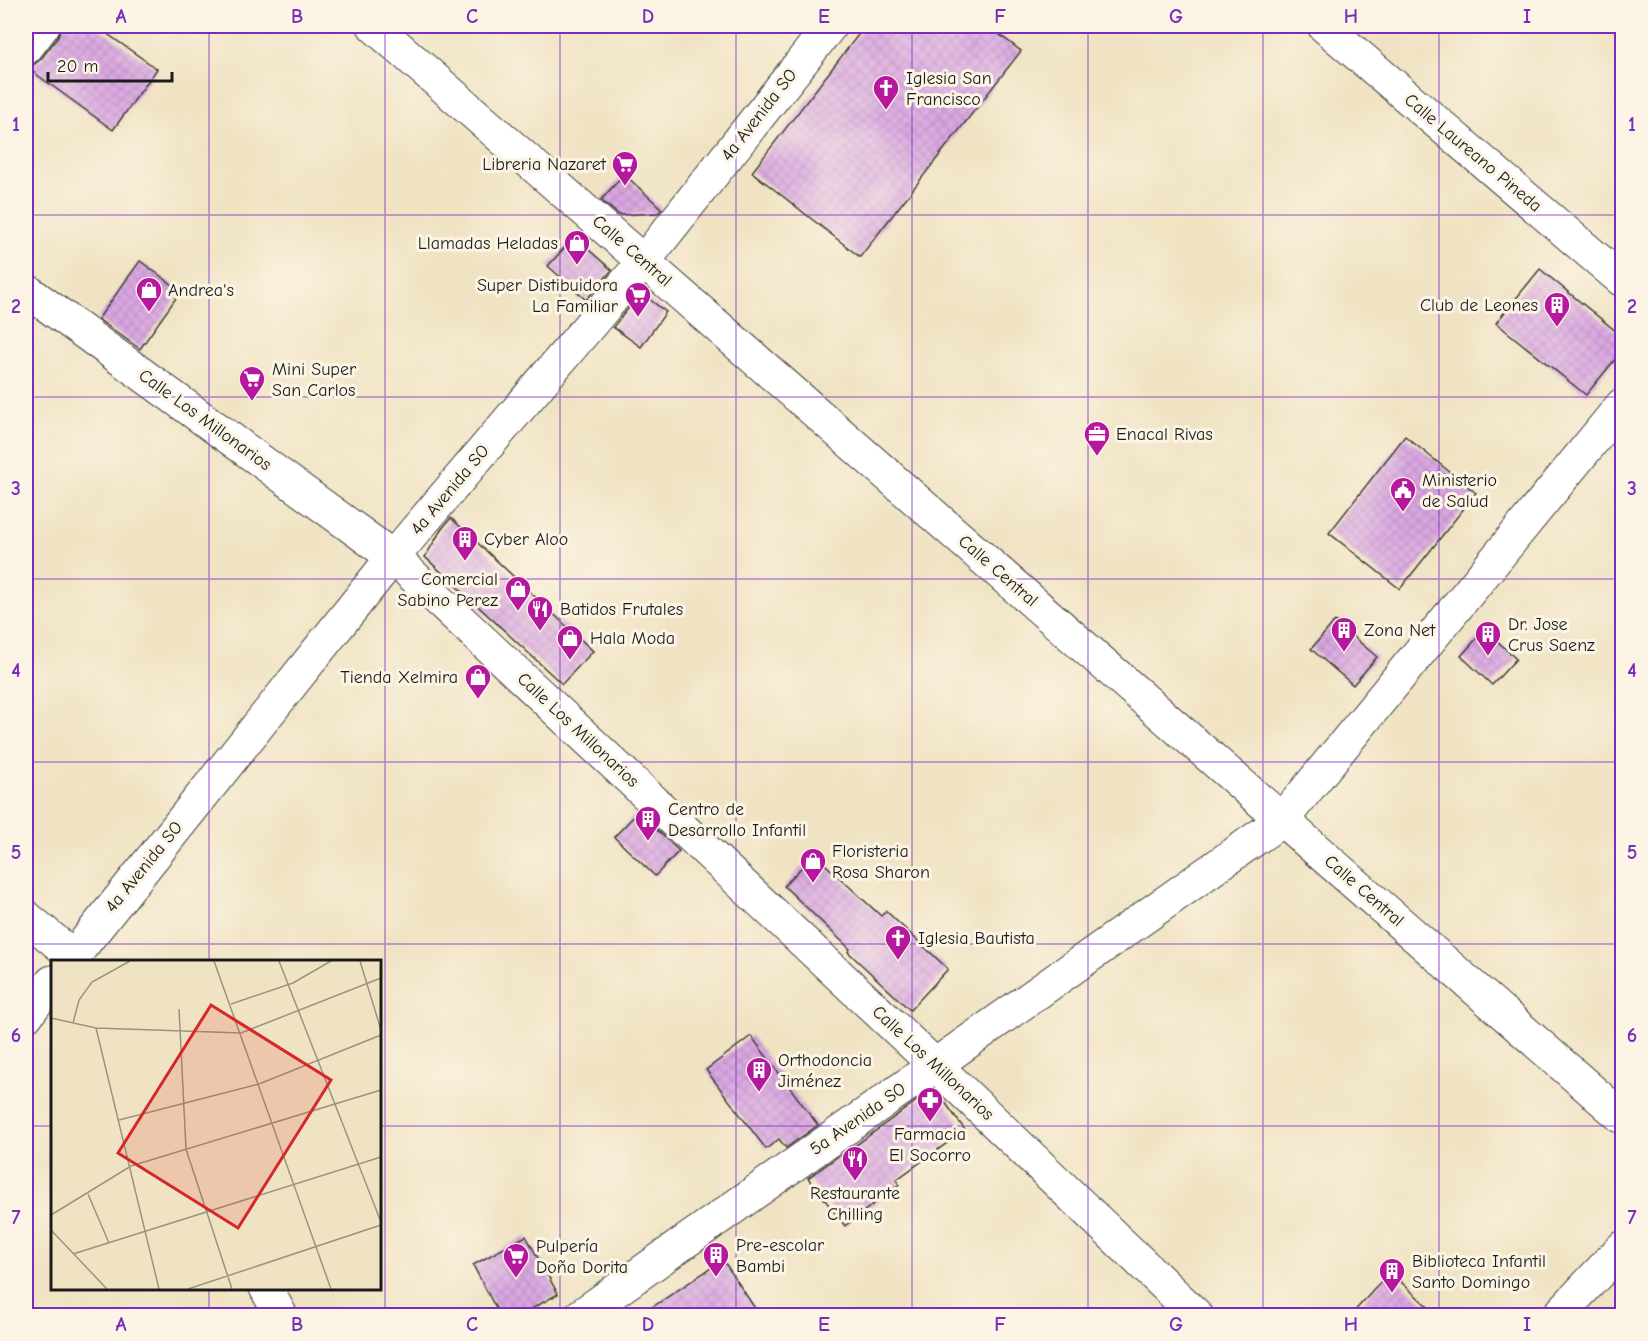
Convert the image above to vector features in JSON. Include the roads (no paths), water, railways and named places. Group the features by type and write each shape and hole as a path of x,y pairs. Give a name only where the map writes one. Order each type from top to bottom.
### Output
{"street":[{"path":"26,48 43,26"},
{"name":"Calle Central","path":"374,26 1623,1117"},
{"name":"4a Avenida SO","path":"73,960 393,557 644,261 830,26"},
{"name":"Calle Laureano Pineda","path":"1324,26 1623,280"},
{"name":"Calle Los Millonarios","path":"26,290 393,557 935,1065 1197,1316"},
{"name":"5a Avenida SO","path":"580,1316 1282,820 1623,405"},
{"path":"26,917 73,960"},
{"path":"26,1016 51,983"},
{"path":"1558,1316 1623,1248"},
{"path":"267,1290 281,1316"}],"place":[{"name":"Iglesia San Francisco","path":"886,111"},
{"name":"Libreria Nazaret","path":"625,187"},
{"name":"Llamadas Heladas","path":"577,266"},
{"name":"Andrea's","path":"149,313"},
{"name":"Super Distibuidora La Familiar","path":"638,318"},
{"name":"Club de Leones","path":"1557,328"},
{"name":"Mini Super San Carlos","path":"252,402"},
{"name":"Enacal Rivas","path":"1097,457"},
{"name":"Ministerio de Salud","path":"1403,513"},
{"name":"Cyber Aloo","path":"465,562"},
{"name":"Comercial Sabino Perez","path":"518,612"},
{"name":"Batidos Frutales","path":"540,632"},
{"name":"Zona Net","path":"1344,653"},
{"name":"Dr. Jose Crus Saenz","path":"1488,657"},
{"name":"Hala Moda","path":"570,661"},
{"name":"Tienda Xelmira","path":"478,700"},
{"name":"Centro de Desarrollo Infantil","path":"648,842"},
{"name":"Floristeria Rosa Sharon","path":"813,884"},
{"name":"Iglesia Bautista","path":"898,961"},
{"name":"Orthodoncia Jiménez","path":"759,1093"},
{"name":"Farmacia El Socorro","path":"930,1123"},
{"name":"Restaurante Chilling","path":"855,1182"},
{"name":"Pre-escolar Bambi","path":"716,1278"},
{"name":"Pulpería Doña Dorita","path":"516,1279"},
{"name":"Biblioteca Infantil Santo Domingo","path":"1392,1294"}]}
